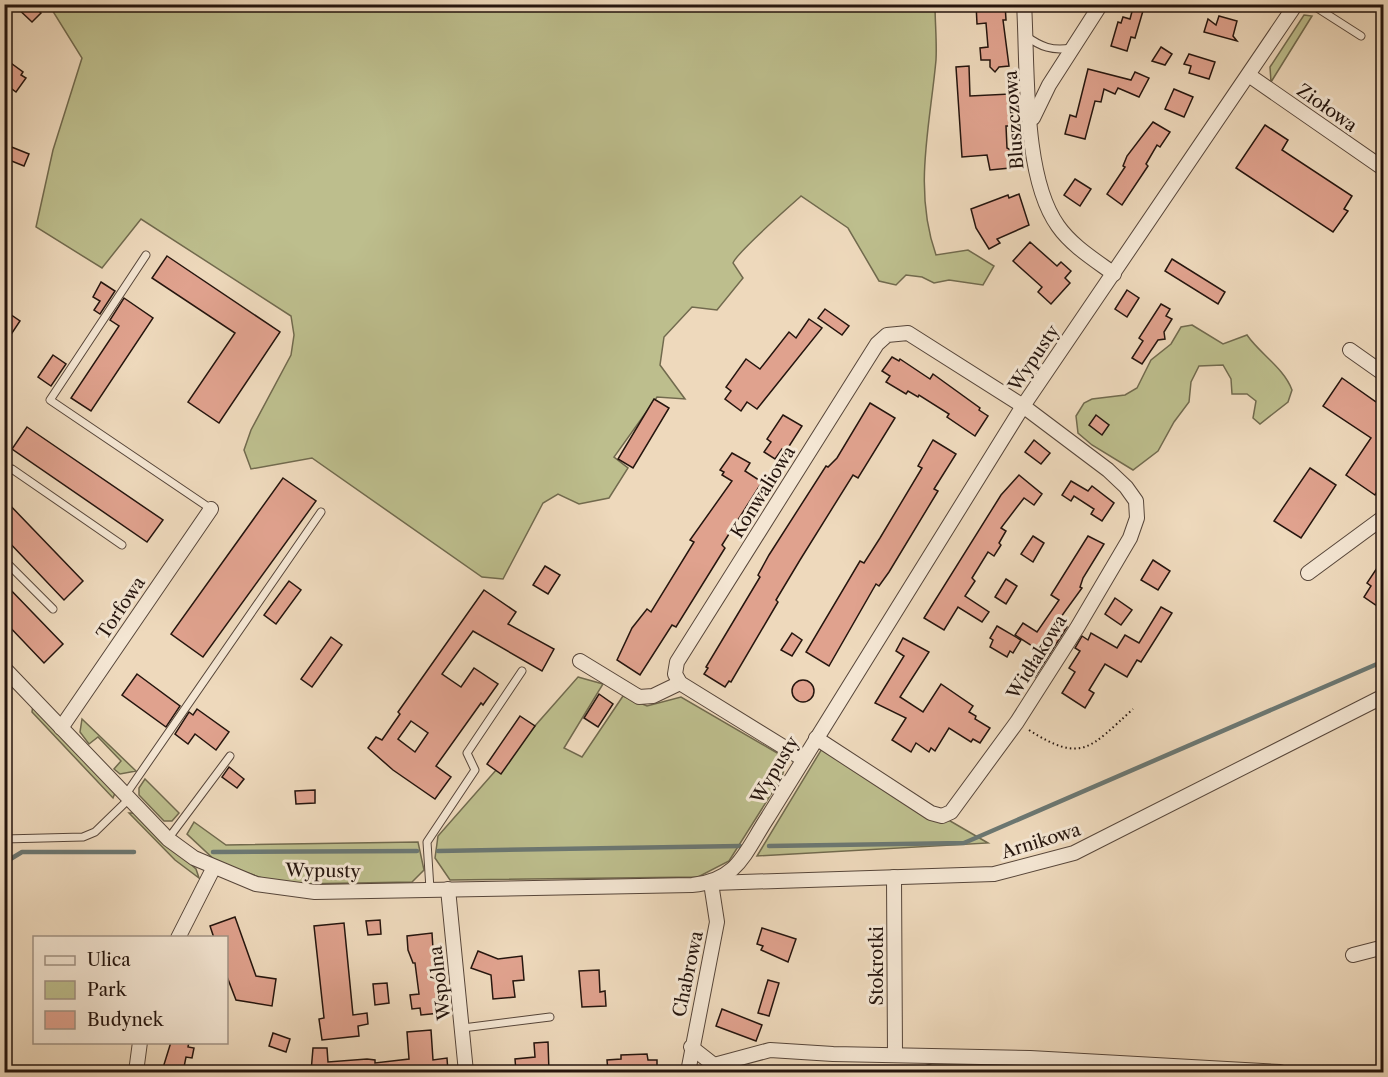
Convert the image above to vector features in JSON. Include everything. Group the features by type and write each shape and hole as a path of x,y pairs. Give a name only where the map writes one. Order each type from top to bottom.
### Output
{"street":[{"name":"Bluszczowa","path":"1024,4 1037,183 1058,226 1084,252 1114,274"},
{"path":"1031,123 1049,85 1101,4"},
{"name":"Wypusty","path":"4,668 168,839 213,869 256,885 315,892 711,883 734,869 1023,406 1250,76 1296,4"},
{"name":"Ziołowa","path":"1250,76 1383,169"},
{"name":"Konwaliowa","path":"680,683 675,674 677,662 877,344 886,335 908,333 1023,406"},
{"path":"1350,350 1383,374"},
{"name":"Widłakowa","path":"816,738 931,813 942,816 959,805 1017,722 1130,538 1137,518 1136,501 1126,487 1108,470 1023,406"},
{"name":"Torfowa","path":"61,728 210,509"},
{"path":"1308,573 1383,517"},
{"path":"579,661 639,696 653,696 680,683 803,759"},
{"name":"Arnikowa","path":"711,883 994,874 1074,853 1383,696"},
{"path":"179,936 213,869"},
{"name":"Stokrotki","path":"894,877 895,1054"},
{"name":"Chabrowa","path":"688,1072 691,1047 717,922 711,883"},
{"name":"Wspólna","path":"448,888 466,1072"},
{"path":"1353,955 1383,947"},
{"path":"136,1072 140,1044"},
{"path":"691,1047 714,1065 770,1050 1030,1058 1280,1072"}],"lane":[{"path":"1311,4 1361,36"},
{"path":"1026,36 1039,46 1056,50 1074,48"},
{"path":"146,255 51,400 210,509"},
{"path":"4,476 12,469 122,545"},
{"path":"4,839 83,837 95,832 128,796 321,512"},
{"path":"4,560 53,609"},
{"path":"430,889 428,842 475,770 467,753 522,671"},
{"path":"168,839 230,756"},
{"path":"463,1028 550,1017"}],"path":[{"path":"1017,722 1055,746 1070,750 1083,748 1110,730 1133,709"}],"green space":[{"path":"935,4 936,60 924,182 929,231 936,255 968,250 994,266 983,285 949,280 934,283 922,277 906,275 896,285 879,281 848,228 801,196 737,257 733,263 743,278 717,310 692,307 664,337 660,365 685,399 657,397 614,457 628,468 609,498 579,504 558,494 543,503 503,579 482,577 312,458 251,469 244,450 251,430 291,355 294,335 291,316 141,219 102,268 36,227 53,150 82,58 49,5"},
{"path":"1304,15 1312,16 1271,82 1270,67"},
{"path":"1192,325 1223,344 1247,335 1288,382 1292,390 1288,402 1260,424 1253,418 1256,401 1247,394 1232,394 1231,379 1223,365 1199,366 1191,382 1189,402 1174,422 1158,451 1133,470 1092,445 1078,433 1076,416 1084,403 1092,399 1125,395 1137,388 1151,360 1171,344 1181,327"},
{"path":"578,677 603,684 564,748 582,757 623,696 647,706 681,697 779,754 785,765 782,777 729,861 698,877 450,880 435,858 438,836"},
{"path":"33,705 115,793 113,798 32,712"},
{"path":"82,719 136,771 120,774 114,769 121,761 98,737 89,744 80,732"},
{"path":"823,747 988,843 757,856"},
{"path":"145,779 179,813 172,821 164,821 139,795 139,788"},
{"path":"129,813 134,813 196,869 199,878 175,860"},
{"path":"194,822 226,845 418,842 424,870 412,882 298,884 271,881 218,863 187,834"},
{"path":"938,1061 1164,1072 927,1072 922,1067"}],"building":[{"path":"13,4 32,4 41,13 32,22"},
{"path":"976,4 1005,4 1006,20 1003,20 1009,66 999,67 995,72 990,67 990,60 981,60 980,48 988,47 986,23 977,24"},
{"path":"1134,4 1145,4 1135,38 1131,37 1127,51 1111,46 1118,22 1121,23 1123,17 1130,19"},
{"path":"1219,16 1237,21 1233,36 1237,41 1204,32 1208,19 1216,25"},
{"path":"1161,47 1172,54 1165,65 1152,61"},
{"path":"1189,54 1215,62 1209,79 1189,73 1191,66 1184,64"},
{"path":"4,58 23,72 21,75 26,78 16,92 4,83"},
{"path":"969,66 970,96 1010,94 1012,126 1006,126 1007,148 1016,153 1009,161 1010,168 990,170 987,155 962,157 956,67"},
{"path":"1088,69 1131,80 1135,72 1149,78 1139,97 1118,88 1115,94 1104,89 1101,102 1095,101 1085,139 1065,134 1070,115 1076,117"},
{"path":"1174,89 1193,97 1184,117 1165,109"},
{"path":"1153,122 1170,132 1160,147 1157,145 1146,164 1148,166 1122,205 1107,194 1125,167 1123,166 1127,156"},
{"path":"1265,125 1288,140 1282,150 1352,196 1344,209 1348,211 1333,232 1236,168"},
{"path":"4,144 29,154 24,166 4,158"},
{"path":"1075,179 1091,189 1080,206 1064,195"},
{"path":"1019,194 1029,225 997,239 1000,243 989,249 976,228 971,209 1008,195 1009,198"},
{"path":"1030,242 1057,266 1061,262 1071,271 1065,278 1070,283 1051,304 1038,292 1042,287 1013,261"},
{"path":"167,256 280,332 219,423 188,402 235,333 152,278"},
{"path":"1172,259 1225,292 1218,304 1165,271"},
{"path":"101,282 115,291 100,314 94,310 100,301 93,297"},
{"path":"1127,290 1139,298 1127,317 1115,309"},
{"path":"124,298 153,318 91,411 71,398 119,326 110,320"},
{"path":"1161,304 1170,309 1166,316 1172,319 1164,332 1165,339 1158,340 1142,364 1132,358 1143,341 1139,338"},
{"path":"825,309 849,326 842,335 818,318"},
{"path":"4,310 20,321 4,345"},
{"path":"809,319 822,328 757,409 747,402 741,411 725,399 731,391 726,387 746,359 760,369 789,332 796,338"},
{"path":"53,355 66,364 51,386 38,377"},
{"path":"892,357 899,361 900,359 930,379 933,374 980,408 979,410 988,416 975,436 947,417 949,414 919,395 918,397 908,391 906,394 886,382 890,376 882,371"},
{"path":"1342,378 1383,407 1383,482 1375,495 1346,475 1371,438 1323,406"},
{"path":"654,399 669,408 633,468 618,459"},
{"path":"870,403 895,418 858,478 853,475 776,600 778,602 731,682 729,681 725,687 704,674 708,668 706,667 760,577 758,575 769,555 826,466 828,467 837,458"},
{"path":"783,415 802,426 786,451 782,449 775,459 764,452 771,442 767,439"},
{"path":"1096,415 1109,425 1102,435 1089,425"},
{"path":"27,427 163,520 147,542 12,449"},
{"path":"933,440 956,454 934,489 938,491 889,572 879,586 876,584 829,666 806,652 860,561 864,563 922,468 918,466"},
{"path":"1034,440 1050,453 1041,464 1025,452"},
{"path":"732,453 750,463 745,471 762,482 722,545 725,548 676,627 672,625 640,675 617,660 632,628 647,609 651,612 694,542 690,540 732,481 722,475 724,472 720,470"},
{"path":"1310,468 1336,485 1301,538 1274,521"},
{"path":"1019,475 1042,494 1034,505 1024,498 1001,528 1006,531 999,543 1001,545 994,556 988,552 972,578 975,581 965,596 989,612 982,622 958,607 944,630 924,618 1001,495"},
{"path":"283,478 316,501 203,657 171,634"},
{"path":"1071,481 1088,491 1092,486 1114,503 1102,521 1091,514 1094,509 1074,496 1071,501 1062,495"},
{"path":"4,499 83,581 64,600 4,537"},
{"path":"1033,536 1044,543 1033,562 1021,554"},
{"path":"1088,536 1104,544 1083,578 1080,587 1082,588 1058,621 1067,627 1035,677 1026,672 1040,651 1015,635 1023,623 1037,632 1059,600 1051,595"},
{"path":"1383,559 1383,610 1364,597 1371,586 1367,583"},
{"path":"1153,560 1170,571 1158,590 1141,580"},
{"path":"545,566 560,575 548,594 533,585"},
{"path":"1006,579 1017,586 1006,604 995,597"},
{"path":"289,581 301,590 276,624 264,615"},
{"path":"4,583 63,644 44,663 4,621"},
{"path":"484,590 516,612 508,624 554,649 542,671 473,631 442,674 461,687 474,668 498,684 483,705 481,703 436,766 451,777 435,799 393,770 368,748 376,737 382,740 400,714 398,712","holes":["411,721 428,733 415,752 398,739"]},
{"path":"1115,598 1132,610 1121,625 1105,614"},
{"path":"1161,607 1172,613 1141,662 1137,660 1127,677 1105,664 1089,690 1094,693 1085,708 1062,693 1075,672 1069,668 1080,651 1075,648 1082,636 1088,640 1091,633 1117,648 1125,635 1139,643"},
{"path":"997,626 1021,640 1013,653 1010,651 1007,657 990,647 993,640 990,638"},
{"path":"792,633 802,640 792,656 781,650"},
{"path":"331,637 342,645 312,687 301,679"},
{"path":"903,638 929,652 900,697 923,712 941,684 973,706 969,712 976,716 975,719 990,728 980,743 973,739 971,742 949,728 935,751 931,748 929,752 916,743 911,752 892,740 906,718 875,703 904,656 896,651"},
{"path":"137,674 180,706 166,727 122,695"},
{"path":"803,680 811,683 814,691 811,699 803,702 795,699 792,691 795,683"},
{"path":"599,694 613,704 598,727 584,718"},
{"path":"197,709 229,732 216,750 195,734 188,744 175,734 189,712 193,715"},
{"path":"520,716 535,726 501,774 487,764"},
{"path":"229,767 244,779 237,788 222,777"},
{"path":"315,790 315,803 296,804 295,791"},
{"path":"235,917 256,976 276,979 272,1006 236,1000 228,979 228,936 213,936 210,926"},
{"path":"380,920 381,934 368,935 366,921"},
{"path":"344,923 353,1015 367,1013 368,1024 358,1026 359,1036 322,1040 319,1019 324,1018 314,926"},
{"path":"762,928 796,939 788,962 761,950 763,946 757,944"},
{"path":"432,933 440,1013 421,1015 420,1008 412,1009 410,995 419,994 415,963 408,950 407,936"},
{"path":"478,951 498,959 522,956 524,980 513,981 515,997 493,999 491,975 471,968"},
{"path":"599,970 600,992 605,991 606,1006 582,1007 579,971"},
{"path":"768,980 779,983 769,1016 758,1013"},
{"path":"387,983 389,1003 375,1005 373,984"},
{"path":"722,1009 762,1025 756,1041 716,1026"},
{"path":"431,1030 433,1060 447,1058 448,1072 311,1072 313,1048 327,1048 328,1062 367,1059 375,1060 375,1063 409,1059 407,1032"},
{"path":"273,1033 290,1039 286,1052 269,1046"},
{"path":"548,1042 549,1072 516,1072 515,1059 535,1057 534,1043"},
{"path":"170,1044 189,1044 188,1047 194,1048 192,1058 186,1057 183,1072 162,1071"},
{"path":"647,1054 648,1060 657,1060 657,1072 608,1072 607,1060 621,1059 621,1055"}],"waterway":[{"path":"769,846 964,843 1384,661"},
{"path":"438,851 740,846"},
{"path":"213,852 417,851"},
{"path":"4,863 22,852 134,852"}]}
